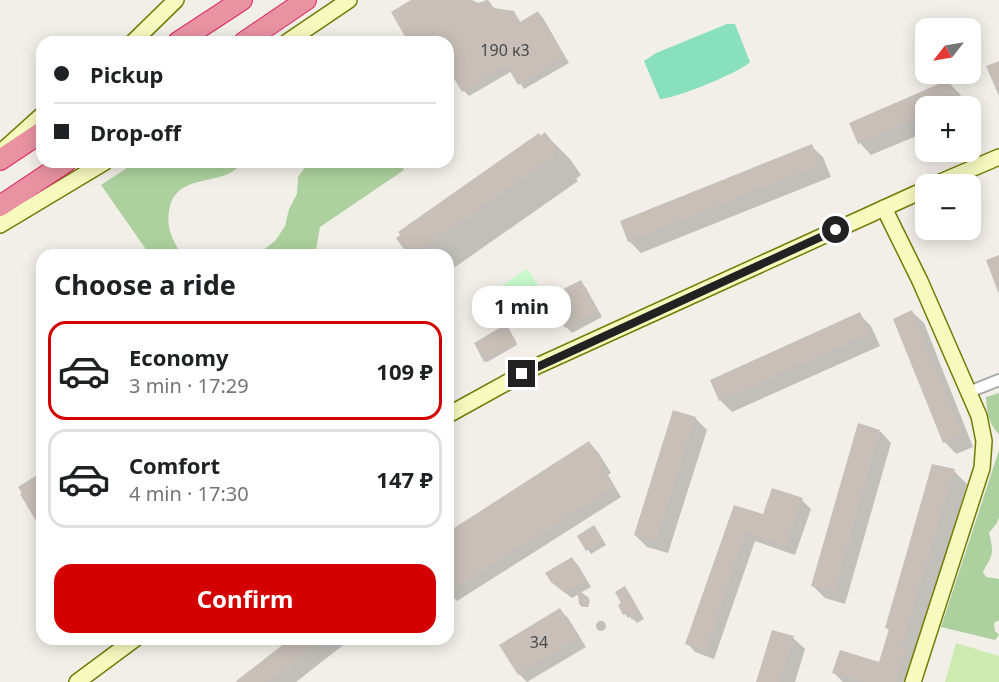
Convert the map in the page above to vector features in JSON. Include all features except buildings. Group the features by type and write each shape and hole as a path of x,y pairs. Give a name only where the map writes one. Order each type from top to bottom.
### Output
{"highway":[{"path":"187,36 242,0"},
{"path":"253,36 306,0"},
{"path":"0,160 36,136"},
{"path":"0,206 57,168"}],"street":[{"path":"139,36 176,0"},
{"path":"296,36 349,0"},
{"path":"0,153 36,120"},
{"path":"959,174 999,157"},
{"path":"0,225 95,168"},
{"path":"454,412 535,367 915,194"},
{"path":"884,208 920,281 980,416 984,441 982,468 914,682"},
{"path":"969,392 999,380"},
{"path":"77,682 127,645"}],"green space":[{"path":"727,24 735,24 750,62 707,84 679,95 660,99 644,61 656,53"},
{"path":"127,168 237,168 225,175 183,188 175,195 170,206 168,220 172,238 178,249 146,249 101,185"},
{"path":"305,168 403,168 404,170 320,227 316,249 265,249 275,241 285,226 289,209 297,194 298,177"},
{"path":"527,269 538,285 510,305 499,288"},
{"path":"489,295 501,312 487,322 475,305"},
{"path":"999,393 999,434 990,422 986,397"},
{"path":"999,450 999,517 989,533 992,553 983,572 986,577 999,579 999,620 994,623 995,631 999,635 995,640 941,627"},
{"path":"956,643 999,656 999,682 945,682"}],"route":[{"path":"522,374 836,230"}]}
